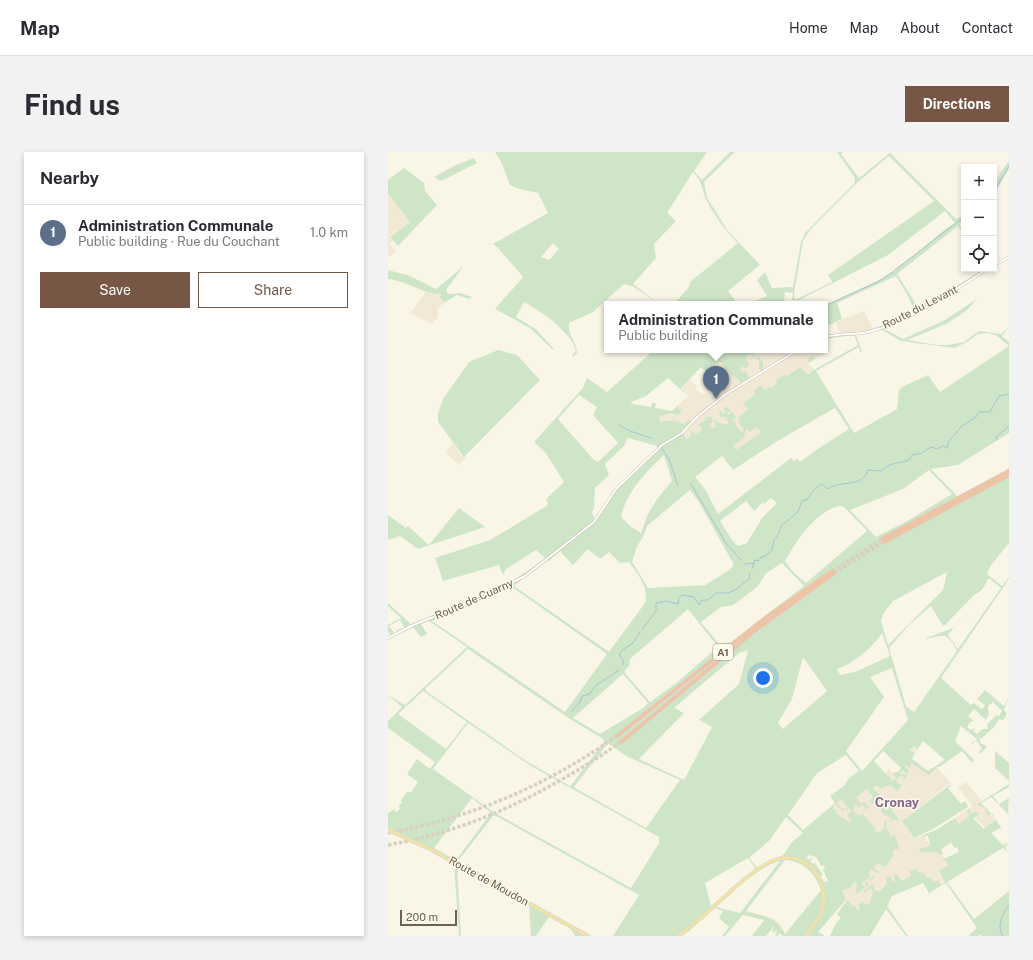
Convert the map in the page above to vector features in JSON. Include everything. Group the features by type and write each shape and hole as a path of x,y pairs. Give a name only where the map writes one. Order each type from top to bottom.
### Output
{"highway":[{"path":"1009,471 946,504 883,540 1009,475"},
{"name":"A1","path":"617,736 768,616 833,572 757,629 621,742"}],"main road":[{"name":"Route de Moudon","path":"388,830 436,852 588,936"},
{"path":"677,936 689,928 758,870 771,862 784,858 798,860 808,865 818,876 823,886 824,900 822,912 806,936"}],"street":[{"path":"997,264 1009,258"},
{"name":"Route du Levant","path":"828,336 866,332 893,322 934,302 982,272"},
{"name":"Route de Cuarny","path":"388,638 411,626 511,584 531,571 592,523 616,489 644,464 658,448 682,433 697,417 728,393 793,353"}],"shaded area":[{"path":"388,193 410,222 390,236 393,240 390,244 396,252 388,258"},
{"path":"426,292 441,294 440,297 444,303 438,308 438,317 432,324 410,313"},
{"path":"864,311 874,330 840,334 836,322"},
{"path":"751,353 823,354 808,363 813,370 810,373 806,373 800,367 786,376 785,374 776,380 777,383 771,388 765,390 763,388 743,403 748,409 738,417 751,431 757,427 761,433 736,451 685,443 677,437 690,421 683,425 660,422 659,417 681,409 677,406 689,395 681,388 689,379 698,387 695,389 703,394 707,393 712,397 715,394 710,391 715,381 712,379 708,383 704,379 717,362 722,363 726,372"},
{"path":"453,443 460,454 466,457 459,465 446,453"},
{"path":"927,734 912,759 928,771 936,766 951,783 902,821 914,839 923,835 931,846 924,850 938,851 946,860 948,866 939,873 945,881 929,892 919,874 856,913 846,900 842,891 849,872 877,844 858,819 850,822 844,820 830,807 846,794 850,788 845,783 850,777 861,793 868,789 877,793 873,788 882,781 883,776 889,769 893,773 898,772 905,763 897,756"},
{"path":"966,782 1001,827 990,833 974,817 956,826 952,820 972,806 958,787"}],"green space":[{"path":"495,152 707,152 694,171 702,180 730,152 735,152 704,182 707,198 728,231 760,265 728,291 736,301 677,301 689,287 690,282 738,243 729,234 715,215 705,197 700,181 693,172 667,213 676,221 654,244 656,258 633,284 655,301 634,287 624,284 593,312 569,323 569,331 577,349 577,353 573,357 572,356 576,350 567,335 547,316 539,311 524,302 516,317 537,330 554,349 553,350 530,328 495,309 523,277 493,244 548,213 538,193 519,189 510,185 502,164","holes":["553,243 559,249 549,260 541,257"]},
{"path":"837,152 843,152 841,154 859,178 890,153 956,219 961,216 961,222 959,223 961,230 958,226 897,274 918,307 932,301 979,272 985,272 936,302 883,328 903,339 945,320 978,298 966,311 946,324 907,340 937,345 948,345 964,342 979,331 1001,334 1009,327 1002,336 1009,342 1009,346 1009,433 958,465 931,469 958,497 1009,470 1009,543 991,565 987,574 1002,586 1009,577 1009,579 941,678 971,705 974,703 982,709 985,705 977,699 985,690 1004,706 1009,697 1004,710 1007,714 1003,720 999,719 994,727 981,739 979,737 981,744 987,747 980,754 979,752 982,749 976,740 973,743 974,745 971,743 977,739 961,726 955,741 974,760 972,763 962,751 937,767 929,775 911,763 910,768 906,765 904,766 909,771 907,774 903,770 899,772 902,775 907,775 905,779 901,775 896,780 899,784 902,784 897,792 891,785 880,788 877,785 873,788 880,795 882,801 878,802 874,798 876,803 871,804 870,800 873,797 867,789 856,797 860,804 865,802 868,806 871,805 866,810 863,804 858,808 856,803 853,811 860,816 862,814 875,828 875,831 879,833 885,828 884,822 887,819 886,827 891,837 895,835 899,849 895,849 892,853 894,855 885,867 878,863 874,867 876,871 881,872 880,873 876,873 872,869 870,870 869,876 872,880 871,881 869,878 861,883 864,887 866,885 866,881 869,884 857,894 855,888 858,887 855,882 851,885 852,887 842,891 846,900 818,932 825,936 783,936 779,933 778,936 775,936 777,931 776,930 774,933 772,931 774,926 766,936 752,936 764,920 743,915 725,936 722,936 729,927 719,918 723,911 715,908 682,936 613,936 639,895 494,815 458,861 592,936 575,936 571,929 549,917 536,936 531,936 529,905 457,866 461,936 459,936 454,865 426,849 388,832 388,812 389,813 394,809 396,812 400,809 399,805 402,803 401,800 407,792 411,792 418,782 407,774 417,759 430,769 435,762 388,728 388,721 402,707 388,695 405,705 467,647 429,621 421,624 427,634 421,637 413,627 388,640 388,637 391,635 388,631 388,625 401,618 388,606 388,603 411,624 498,588 530,569 545,558 536,550 506,569 503,575 499,565 443,581 435,558 490,540 548,505 546,499 564,482 545,452 534,442 583,388 587,378 607,392 651,353 753,353 756,358 759,357 763,362 763,369 765,369 762,372 759,368 759,361 751,354 745,358 749,364 746,369 744,366 740,369 743,372 746,370 749,378 752,378 742,384 728,371 726,372 722,363 718,362 714,366 719,372 724,372 726,378 722,379 721,383 719,381 716,386 714,385 715,381 701,367 681,388 688,396 668,378 646,396 631,402 632,404 651,407 653,402 656,404 655,408 672,411 677,406 682,410 679,415 670,413 659,417 660,422 673,420 675,423 676,421 683,424 690,420 692,422 683,432 686,439 692,436 689,430 696,434 702,430 699,424 706,420 705,417 708,418 711,416 713,421 710,424 711,428 716,428 713,418 718,423 720,422 723,425 729,423 725,417 720,417 719,414 721,410 723,414 726,412 724,409 726,407 725,405 731,411 727,413 728,415 732,412 736,417 733,420 734,422 737,419 735,424 742,432 744,430 738,422 740,420 738,417 748,409 743,403 755,394 754,391 761,385 765,390 769,387 771,388 777,383 776,380 785,374 787,376 800,367 809,374 813,370 810,364 814,370 858,345 854,335 828,339 828,335 840,333 866,332 915,312 907,294 896,276 837,303 842,319 828,326 828,304 880,280 955,223 945,211 888,255 799,300 795,300 792,300 793,293 785,292 784,301 756,301 767,296 757,280 765,272 772,288 793,287 801,242 805,233 854,184 855,178","holes":["889,156 934,201 828,275 832,282 795,300 794,293 803,241 810,230 858,182","880,329 901,341 954,348 967,342 978,334 989,333 997,336 1009,346 940,392 928,375 904,386 899,390 897,409 854,433 816,371 859,347 860,352 862,352 856,335","579,395 597,407 593,415 618,443 598,462 594,460 558,419","835,408 849,429 800,462 797,459 794,461 791,458 718,514 705,489 695,477 722,456 733,470 779,440","757,427 761,433 736,450 733,446 744,438 746,429 750,432","628,438 657,446 657,448 618,486 594,519 592,512 594,508 595,488 609,475 605,464 623,447","664,455 672,481 657,499 648,514 641,533 629,525 621,517 627,499 632,491 650,468","929,470 952,494 909,520 876,537 850,510 903,489","690,490 699,502 734,565 728,571 705,585 648,588 632,562 637,546 643,537 647,526","771,498 777,503 762,518 747,543 738,546 732,540 720,521 746,501 754,511 763,502 764,504","839,506 844,507 867,531 806,583 791,570 785,561 807,528 822,515","588,549 600,559 609,552 620,563 629,562 642,581 646,597 645,603 609,652 514,586 547,559 549,561 560,551 573,565","782,563 804,586 731,642 719,644 701,622 721,607 733,605 758,586 766,573","947,572 943,590 888,645 881,621 883,614 893,601","989,578 1001,588 958,649 948,635 962,617 953,628 926,638 945,636 951,641 957,651 914,712 906,706 889,648 910,624 931,606 943,626 973,596 982,590","512,587 607,654 565,712 432,621","688,609 718,647 674,685 650,702 624,672 629,666 630,659","400,620 405,629 402,628 396,631 397,633 395,634 389,626","882,633 890,656 855,672 840,675 837,669 856,659","468,649 567,717 603,739 604,742 570,786 526,761 426,691 425,689","748,650 739,684 699,720 712,727 684,780 639,759 684,713 674,708 739,653","803,657 827,691 783,729 778,723 792,699","892,668 908,720 862,771 846,751 884,697 870,677","623,674 648,703 643,708 600,734 573,718","423,691 467,722 446,749 398,714","993,702 1002,711 999,716 997,715 987,724 988,729 982,729 977,734 973,731 975,728 970,730 967,727 970,722 974,721 968,716 974,709 986,720 989,714 988,706","468,723 531,766 659,837 659,843 631,888 495,813 433,769","923,741 945,760 928,771 912,759 914,753 909,750 914,746 917,750","608,743 626,756 680,780 646,828 574,787","883,751 901,768 898,772 893,773 896,778 893,781 874,761","846,755 859,771 850,777 845,785 830,796 835,803 803,830 788,815 817,773","472,798 491,813 456,860 434,848","841,800 848,807 845,810 846,811 849,808 852,811 847,815 852,821 849,822 836,813 839,808 835,811 833,806 835,804 843,811 845,808 838,805 838,802","786,817 803,833 792,842 783,855 758,869 749,858 770,840","810,855 816,857 821,866 823,865 825,868 823,870 828,881 824,882 820,876 823,875 815,863 813,864 810,861 814,857 808,860 807,857","748,858 756,870 711,906 705,883","785,860 803,865 808,869 812,873 821,890 785,934 782,928 774,920 746,911","780,861 740,913 716,907 728,895 756,873"]},
{"path":"474,158 477,163 441,181 434,177 456,165"},
{"path":"1009,161 1009,169 997,189 997,179"},
{"path":"404,168 424,183 425,191 437,205 398,246 390,237 410,222 388,193 388,180"},
{"path":"463,267 446,290 448,294 461,293 472,297 469,299 457,295 444,303 440,297 441,294 427,292 402,282 388,279 388,270 410,276 436,289"},
{"path":"498,350 517,355 540,380 464,457 438,422 438,413 443,399 469,362"},
{"path":"813,355 815,359 809,363 807,359"},
{"path":"459,508 485,527 418,549 400,536 388,540 388,515 406,528 408,526 429,545"},
{"path":"995,751 1009,763 1009,781 995,768"},
{"path":"1009,784 1009,787 993,796 999,804 1009,798 1009,815 991,797 981,803 994,816 1001,828 991,833 1003,845 1009,843 1005,847 1009,853 1003,848 947,882 974,919 1009,891 1009,936 981,936 980,934 978,936 968,936 977,928 946,883 929,893 923,883 892,896 887,906 908,936 906,936 886,909 870,936 830,936 836,923 841,918 837,914 847,900 852,906 854,905 858,911 860,910 858,905 864,902 865,905 870,903 873,891 870,888 864,893 863,892 872,884 875,890 879,892 887,884 886,878 890,876 893,882 895,881 894,876 897,874 901,881 911,876 910,871 916,869 918,872 924,873 927,878 930,877 934,883 938,880 941,885 945,882 939,871 948,865 945,860 941,860 959,852 957,847 955,848 951,843 941,849 943,854 941,855 936,852 921,852 919,849 930,846 928,835 924,837 923,835 936,830 955,818 958,824 967,818 969,814 967,810 969,809 971,813 975,812 974,808 976,812 980,814 973,818 984,829 996,820 991,814 987,816 985,808 976,805"},
{"path":"952,785 948,788 961,804 965,801 968,807 933,829 914,838 902,821"},
{"path":"896,799 902,802 892,810 899,820 898,822 896,819 889,821 892,819 891,816 888,817 881,812 882,807 886,810 889,809 888,806 896,803 894,801 888,805 887,801"}],"waterway":[{"path":"997,187 1009,166"},
{"path":"895,270 956,223"},
{"path":"828,305 879,281 893,272"},
{"path":"752,569 755,560 759,561 761,557 764,557 772,550 774,540 779,533 781,526 798,512 802,501 808,499 820,485 822,484 828,489 837,485 856,482 864,477 868,470 881,471 891,465 909,460 912,455 922,453 931,447 937,449 943,446 947,448 949,441 962,426 976,417 979,412 990,412 999,396 1009,394"},
{"path":"619,425 630,431 651,438"},
{"path":"997,439 996,437 1009,426"},
{"path":"662,449 669,459 678,486"},
{"path":"691,484 726,543 741,560"},
{"path":"745,564 754,563"},
{"path":"642,630 656,611 656,603 667,601 678,604 679,598 682,595 694,597 699,605 702,600 708,600 716,593 728,593 735,590 749,579 750,573"},
{"path":"623,665 623,660 619,654 633,643 640,632"},
{"path":"572,711 580,702 582,696 590,694 595,686 619,670"},
{"path":"1003,936 1000,924 1004,912 1009,905"}],"tunnel":[{"path":"832,571 882,539"},
{"path":"834,573 884,542"},
{"path":"388,833 419,827 479,809 508,797 564,770 617,736"},
{"path":"388,845 420,838 481,819 567,777 621,742"}],"place":[{"name":"Administration Communale","path":"716,399"}],"district":[{"name":"Cronay","path":"897,802"}]}
